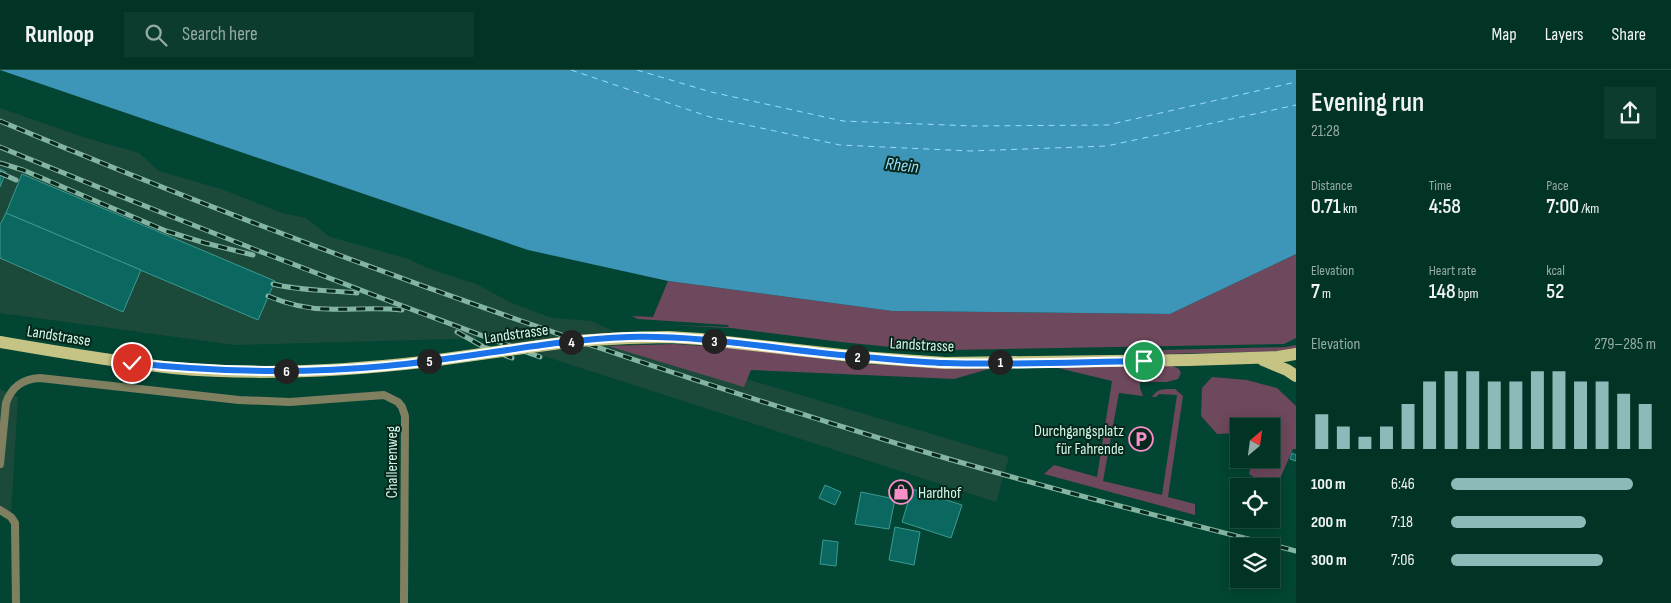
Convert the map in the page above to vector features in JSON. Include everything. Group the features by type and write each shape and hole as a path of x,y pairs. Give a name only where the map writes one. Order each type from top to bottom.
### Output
{"main road":[{"name":"Landstrasse","path":"0,342 132,363 176,368 230,370 332,370 386,366 575,341 668,337 860,357 945,363 1188,360 1278,357 1296,354"},
{"path":"1253,357 1287,370 1296,376"},
{"name":"Landstrasse","path":"1278,357 1296,362"}],"street":[{"name":"Challerenweg","path":"0,464 6,403 14,388 20,382 31,378 239,400 290,402 384,395 402,406 405,416 404,603"},
{"path":"0,510 11,518 14,523 16,603"}],"shaded area":[{"path":"0,108 83,137 139,153 159,171 221,189 282,213 306,218 330,237 409,259 427,268 476,284 512,303 552,318 591,321 666,355 1009,457 996,502 488,338 235,345 0,313"},
{"path":"1296,254 1296,338 1284,344 952,350 891,347 731,328 666,325 729,327 728,325 638,319 632,316 653,317 668,281 892,311 1170,314"},
{"path":"675,344 761,350 861,364 989,369 954,379 751,370 744,387 608,346"},
{"path":"1296,345 1296,351 1163,354 1163,350 1286,347"},
{"path":"1171,365 1179,369 1181,373 1178,379 1167,382 1140,382 1143,396 1119,393 1103,481 1162,495 1177,395 1159,394 1156,397 1152,397 1159,391 1175,389 1183,396 1168,497 1195,504 1195,515 1044,474 1054,465 1097,477 1112,381 1054,367"},
{"path":"1212,377 1247,380 1277,388 1296,406 1296,449 1293,449 1280,478 1256,478 1249,474 1250,468 1280,468 1280,418 1230,418 1230,433 1217,434 1201,416 1202,388"},
{"path":"0,389 18,397 11,514 0,513"}],"water":[{"name":"Rhein","path":"0,70 1296,70 1296,254 1170,314 892,311 668,281 528,250"}],"building":[{"path":"0,169 6,172 0,187"},
{"path":"22,174 275,281 258,320 6,213"},
{"path":"6,213 141,270 123,312 0,258 0,225"},
{"path":"1292,453 1296,455 1296,461 1290,459"},
{"path":"825,485 841,492 835,505 819,498"},
{"path":"912,489 962,505 951,538 902,522"},
{"path":"861,492 895,499 889,529 855,524"},
{"path":"895,527 920,532 914,565 889,560"},
{"path":"823,540 838,542 836,566 820,564"}],"ferry route":[{"path":"571,70 710,117 840,145 971,151 1107,146 1296,105"},
{"path":"637,70 711,92 843,121 973,126 1108,125 1296,82"}],"railway":[{"path":"0,121 111,167 335,254 562,335 676,373 953,460 1100,501 1296,551"},
{"path":"0,147 269,255 540,357"},
{"path":"0,163 23,170 166,231 253,255"},
{"path":"0,173 16,180"},
{"path":"273,284 304,289 357,293"},
{"path":"268,296 290,304 313,308 402,310"},
{"path":"457,332 482,346 512,358"}],"place":[{"name":"Durchgangsplatz für Fahrende","path":"1141,439"},
{"name":"Hardhof","path":"901,492"}],"route":[{"path":"132,363 176,368 239,371 332,370 386,366 575,341 668,337 860,357 945,363 1144,361"}]}
